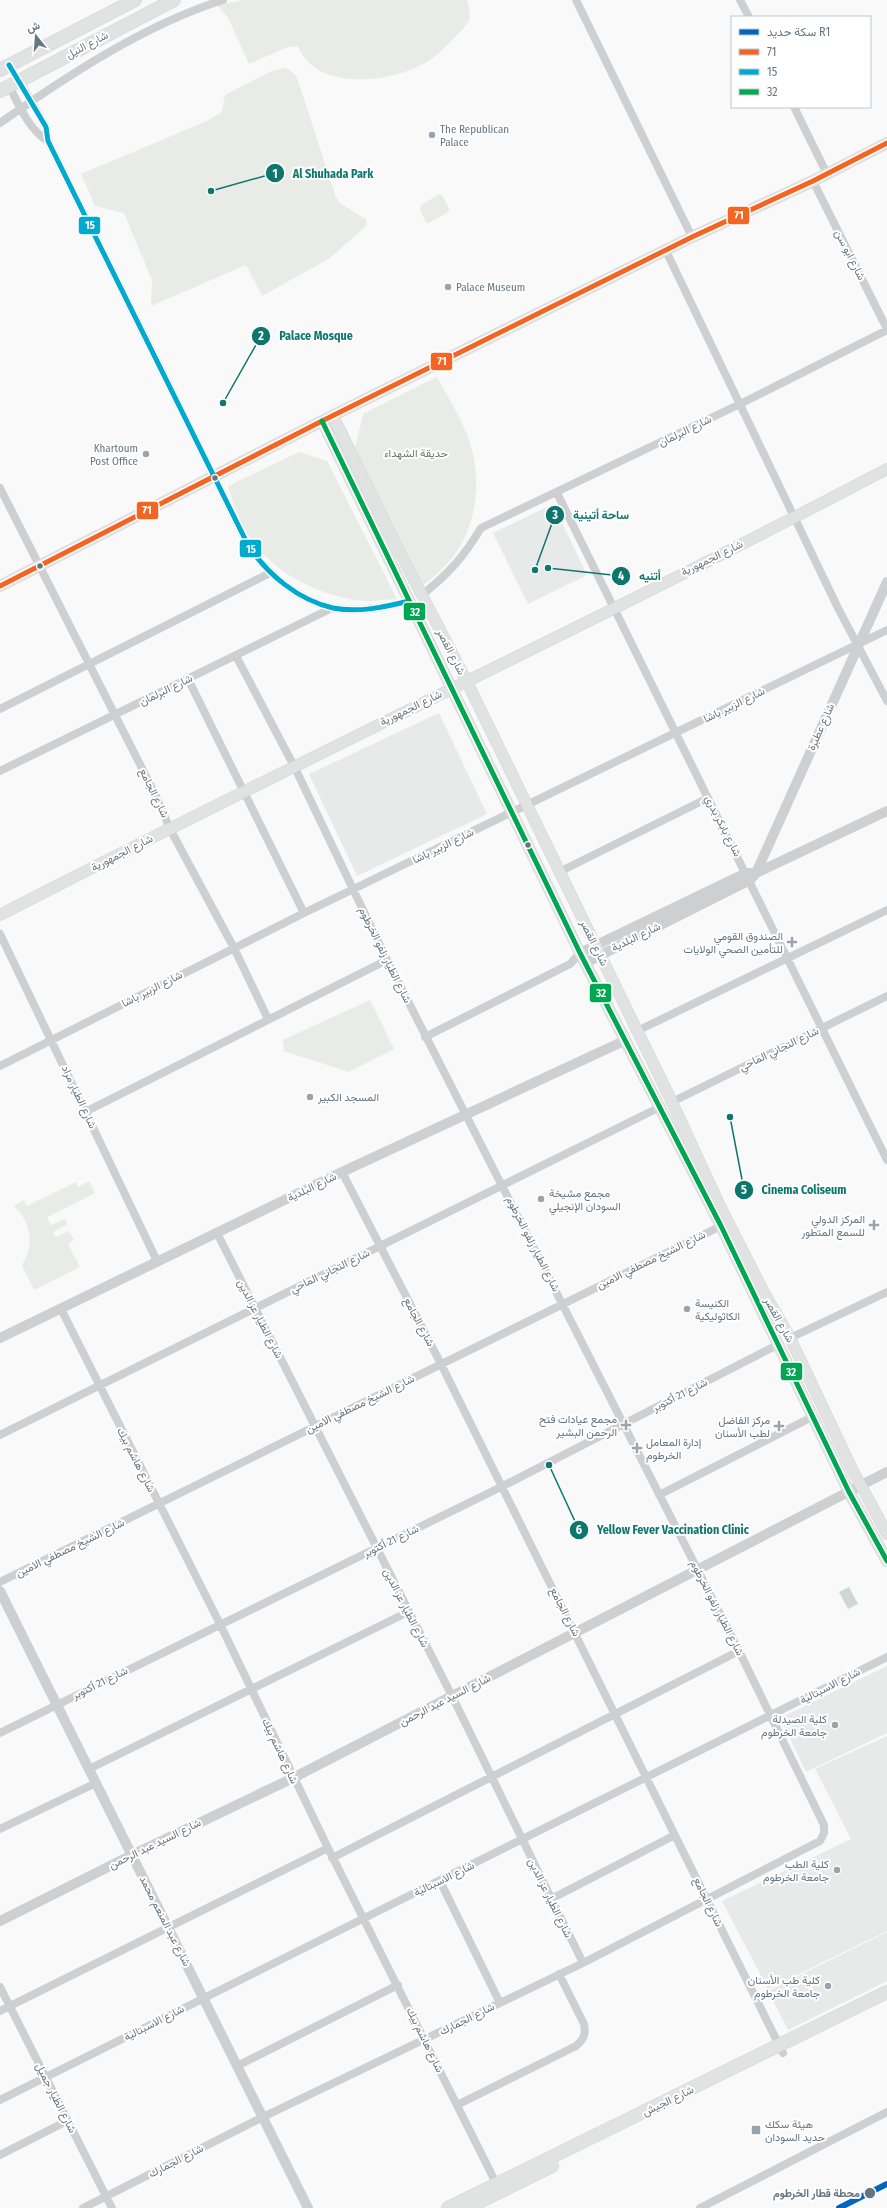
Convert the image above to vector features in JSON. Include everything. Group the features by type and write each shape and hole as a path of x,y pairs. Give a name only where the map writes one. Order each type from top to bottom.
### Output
{"main road":[{"name":"شارع النيل","path":"3,68 136,0"},
{"name":"شارع النيل","path":"9,86 174,0"},
{"path":"3,68 9,86"},
{"path":"0,586 214,478 322,421 692,237 813,181 887,143"},
{"name":"شارع القصر","path":"333,416 466,680 672,1102 719,1204 762,1289 790,1338 822,1408 887,1534"},
{"name":"شارع القصر","path":"322,421 582,958 626,1040 721,1226 814,1416 849,1492 887,1561"},
{"name":"شارع الجمهورية","path":"0,915 243,791 795,517 887,469"},
{"name":"شارع الجيش","path":"781,2050 887,1992"},
{"name":"شارع الجيش","path":"448,2208 498,2188 781,2050 887,2002"},
{"name":"شارع الجيش","path":"468,2208 498,2188"}],"street":[{"path":"0,123 139,36 175,18 223,0"},
{"path":"576,0 692,237"},
{"path":"740,0 748,16"},
{"path":"9,86 32,102 46,127 48,141 214,478 248,545 259,562 270,573 294,590 332,608 352,610 376,608 409,601"},
{"path":"9,86 21,109 38,133 48,141"},
{"path":"794,108 827,174"},
{"name":"شارع ابو سن","path":"813,181 887,329"},
{"path":"666,251 838,608 887,701"},
{"name":"شارع البرلمان","path":"422,595 446,576 464,556 481,528 557,493 740,404 887,329"},
{"name":"شارع الجامع","path":"0,488 88,665 115,715 170,829 234,948 268,1019"},
{"name":"شارع بابكر بدري","path":"557,493 708,798 751,876 788,959 822,1028 884,1144 887,1160"},
{"path":"0,709 270,573"},
{"name":"شارع عطبرة","path":"751,876 887,582"},
{"name":"شارع البرلمان","path":"0,771 332,608"},
{"name":"شارع الزبير باشا","path":"0,1066 304,913 887,630"},
{"name":"شارع الطيار زلفو الخرطوم","path":"236,656 294,766 425,1036 503,1185 622,1424 771,1715 824,1825 824,1834"},
{"path":"188,679 304,913"},
{"path":"559,872 708,798"},
{"name":"شارع البلدية","path":"425,1036 582,958 887,811"},
{"path":"637,1031 887,910"},
{"name":"شارع الطيار مراد","path":"0,934 157,1261"},
{"path":"85,1112 387,960"},
{"name":"شارع التجاني الماحي","path":"672,1102 887,996"},
{"name":"شارع البلدية","path":"0,1338 342,1172 626,1040"},
{"name":"شارع التجاني الماحي","path":"0,1435 660,1107"},
{"name":"شارع الجامع","path":"342,1172 441,1364 501,1487 676,1835 706,1900 781,2050"},
{"name":"شارع الشيخ مصطفي الامين","path":"0,1582 721,1226"},
{"name":"شارع الطيار عز الدين","path":"217,1233 254,1309 452,1696 490,1777 582,1963"},
{"path":"790,1338 887,1292"},
{"name":"شارع هاشم بيك","path":"61,1309 158,1504 220,1624 332,1858 398,1985 498,2188"},
{"name":"شارع 21 أكتوبر","path":"0,1733 501,1487 779,1344"},
{"path":"659,1495 814,1416"},
{"name":"شارع السيد عبد الرحمن","path":"0,1921 132,1855 293,1778 887,1472"},
{"name":"شارع عبد المنعم محمد","path":"0,1591 308,2208"},
{"path":"89,1769 408,1612"},
{"path":"332,1858 490,1777 616,1715 739,1651"},
{"name":"شارع الاسبتالية","path":"0,2100 887,1658"},
{"path":"0,1829 96,1782"},
{"name":"شارع الجمارك","path":"83,2208 263,2117 582,1963 820,1841 824,1834"},
{"path":"551,1899 676,1835"},
{"path":"0,2011 328,1848"},
{"path":"440,1880 500,2003"},
{"path":"457,2105 576,2046 582,2040 586,2032 584,2024 559,1974"},
{"path":"237,2066 398,1985"},
{"name":"شارع الطيار جميل","path":"0,1987 112,2208"},
{"path":"700,2208 887,2112"},
{"path":"0,2155 67,2121"}],"shaded area":[{"path":"553,504 587,575 528,604 493,533"},
{"path":"439,713 487,814 357,876 309,774"},
{"path":"849,1587 858,1604 848,1609 839,1592"},
{"name":"كلية الصيدلة جامعة الخرطوم","path":"887,1666 887,1733 806,1772 780,1718"},
{"name":"كلية الطب جامعة الخرطوم","path":"887,1736 887,1931 768,1989 722,1901 851,1839 815,1769"},
{"name":"كلية طب الأسنان جامعة الخرطوم","path":"887,1932 887,1981 788,2030 768,1991"}],"green space":[{"path":"245,0 467,0 470,18 453,40 423,64 386,77 351,79 334,76 319,70 307,60 298,46 288,47 249,64 228,18 217,5"},
{"path":"284,68 290,70 297,77 335,195 340,203 367,220 366,226 330,258 262,296 246,265 151,306 152,280 124,213 95,206 81,174 207,121 222,112 225,95 272,71"},
{"path":"438,195 442,195 450,211 427,224 420,210 421,205"},
{"name":"حديقة الشهداء","path":"437,377 458,414 468,437 476,472 476,489 470,524 463,541 454,556 442,569 421,587 355,448 363,414"},
{"path":"299,452 327,461 397,599 363,601 344,598 306,585 288,575 273,563 259,549 247,533 237,512 228,486"},
{"path":"370,1000 394,1049 349,1072 284,1051 283,1040"},
{"path":"89,1181 95,1193 47,1217 51,1225 65,1219 68,1224 53,1232 56,1237 69,1231 74,1240 68,1244 80,1267 34,1290 22,1265 29,1250 29,1234 24,1219 14,1206 24,1200 27,1206 76,1182 78,1187"}],"rail line":[{"name":"R1","path":"839,2208 887,2184"}],"transit line":[{"name":"15","path":"9,65 46,127 48,141 248,545 256,556 264,566 284,584 308,599 333,608 362,610 409,601"},
{"name":"71","path":"0,586 322,421 692,237 813,181 887,143"},
{"name":"32","path":"322,421 580,953 721,1226 849,1492 887,1561"}],"place":[{"name":"The Republican Palace","path":"432,135"},
{"name":"Al Shuhada Park","path":"211,191"},
{"name":"Palace Museum","path":"448,287"},
{"name":"Palace Mosque","path":"223,403"},
{"name":"Khartoum Post Office","path":"146,454"},
{"name":"أتنيه","path":"548,568"},
{"name":"ساحة أتينية","path":"535,570"},
{"name":"الصندوق القومي للتأمين الصحي الولايات","path":"792,942"},
{"name":"المسجد الكبير","path":"310,1097"},
{"name":"Cinema Coliseum","path":"730,1117"},
{"name":"مجمع مشيخة السودان الإنجيلي","path":"541,1199"},
{"name":"المركز الدولي للسمع المتطور","path":"874,1225"},
{"name":"الكنيسة الكاثوليكية","path":"687,1309"},
{"name":"مجمع عيادات فتح الرحمن البشير","path":"626,1425"},
{"name":"مركز الفاضل لطب الأسنان","path":"779,1426"},
{"name":"إدارة المعامل الخرطوم","path":"637,1448"},
{"name":"Yellow Fever Vaccination Clinic","path":"549,1465"},
{"name":"كلية الصيدلة جامعة الخرطوم","path":"835,1725"},
{"name":"كلية الطب جامعة الخرطوم","path":"837,1870"},
{"name":"كلية طب الأسنان جامعة الخرطوم","path":"828,1986"},
{"name":"هيئة سكك حديد السودان","path":"756,2130"},
{"name":"محطة قطار الخرطوم","path":"870,2193"}]}
